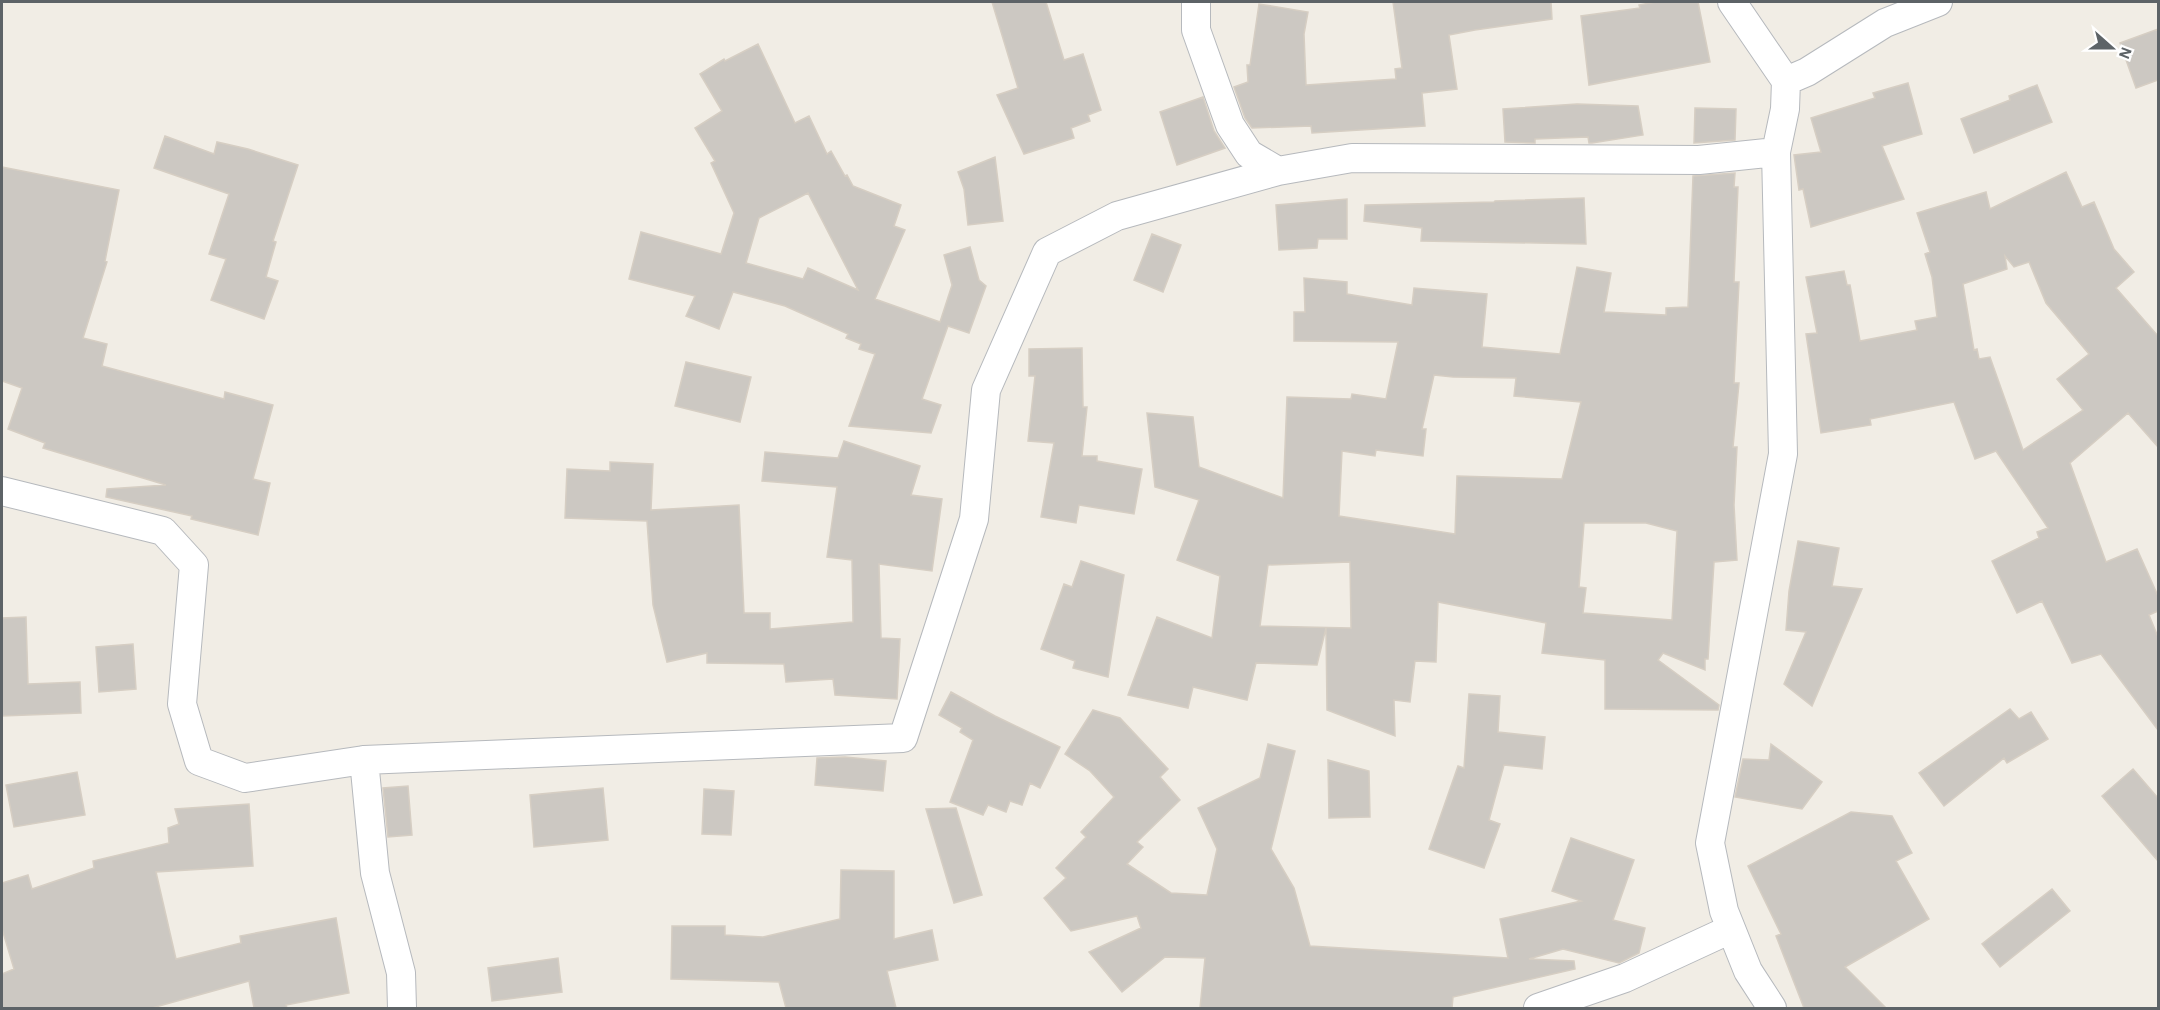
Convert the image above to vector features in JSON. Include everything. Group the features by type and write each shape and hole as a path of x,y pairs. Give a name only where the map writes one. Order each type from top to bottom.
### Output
{"street":[{"path":"1196,2 1196,30 1230,125 1249,154 1278,171"},
{"path":"1731,2 1786,81 1785,109 1776,152 1783,454 1710,843 1724,911 1748,971 1772,1008"},
{"path":"1786,81 1807,72 1885,23 1938,2"},
{"path":"2,491 163,531 194,565 182,704 199,761 245,778 364,760 903,738 974,519 986,390 1047,252 1117,216 1278,171 1352,158 1699,160 1776,152"},
{"path":"364,760 375,873 401,973 402,1008"},
{"path":"1538,1008 1625,978 1731,929"}],"building":[{"path":"992,2 1046,2 1064,60 1083,54 1101,110 1088,115 1090,121 1071,128 1074,138 1024,154 997,95 1018,88"},
{"path":"1393,2 1551,2 1552,19 1449,35 1457,89 1422,93 1425,126 1312,133 1311,126 1252,128 1245,118 1234,87 1248,82 1247,65 1250,65 1259,4 1308,12 1304,34 1306,85 1396,79 1395,69 1402,68"},
{"path":"1655,2 1698,2 1710,62 1589,85 1581,16 1640,8 1639,5"},
{"path":"2158,29 2158,80 2136,88 2120,43"},
{"path":"758,44 795,123 809,116 827,154 831,151 853,186 901,205 894,226 905,230 875,299 940,322 952,285 944,255 970,247 979,280 986,286 969,333 948,326 922,399 941,405 931,433 849,426 875,354 859,349 861,344 846,338 848,334 785,306 733,292 719,329 686,316 695,296 629,279 641,232 721,254 734,213 711,163 715,161 695,128 722,111 700,74 724,59 725,61","holes":["808,193 858,290 808,268 803,279 746,263 759,218"]},
{"path":"1908,83 1922,134 1882,146 1904,199 1811,227 1803,189 1799,190 1794,155 1821,152 1811,118 1875,98 1873,93"},
{"path":"2037,85 2052,122 1974,153 1961,119 2010,100 2009,96"},
{"path":"1203,97 1214,131 1225,148 1177,165 1160,112"},
{"path":"1577,104 1638,106 1643,135 1592,143 1589,143 1588,137 1535,139 1535,143 1505,142 1503,109"},
{"path":"1695,108 1736,109 1735,140 1694,143"},
{"path":"165,136 214,154 217,142 298,165 273,241 276,242 266,277 278,281 264,319 211,300 226,259 209,254 229,194 154,168"},
{"path":"995,157 1003,221 968,225 964,189 958,172"},
{"path":"2,167 119,190 105,261 107,262 83,338 107,344 102,366 224,399 225,392 273,405 253,479 270,483 258,535 191,519 192,516 106,497 107,489 166,485 43,448 45,443 8,429 22,388 2,381"},
{"path":"2066,172 2082,207 2094,202 2114,249 2134,272 2116,288 2158,336 2158,447 2128,413 2070,463 2106,562 2137,549 2158,596 2158,611 2149,615 2158,637 2158,730 2101,654 2072,663 2042,601 2017,613 1992,561 2039,538 2037,532 2048,528 1996,451 1975,459 1954,402 1870,419 1871,425 1821,433 1806,334 1817,333 1806,277 1844,271 1847,285 1850,285 1860,341 1917,330 1915,321 1937,317 1932,277 1925,254 1930,252 1917,213 1986,192 1990,209","holes":["2005,256 2014,267 2029,262 2046,303 2089,354 2057,379 2083,410 2023,450 1990,357 1979,359 1977,349 1974,350 1963,284 2007,269"]},
{"path":"1735,173 1734,187 1738,187 1734,282 1739,282 1734,383 1739,383 1733,447 1737,447 1734,505 1737,560 1714,562 1708,659 1705,659 1705,670 1663,653 1658,660 1719,705 1718,710 1605,709 1605,660 1542,653 1546,623 1438,602 1436,662 1415,661 1410,702 1394,700 1395,736 1327,710 1326,628 1317,665 1256,663 1247,700 1193,687 1188,708 1128,695 1157,617 1212,638 1220,576 1177,560 1199,500 1155,487 1147,413 1193,417 1199,467 1283,498 1287,397 1351,399 1352,394 1386,399 1398,342 1294,341 1294,312 1305,312 1304,278 1347,282 1347,294 1412,305 1414,288 1487,294 1482,347 1560,354 1577,267 1611,273 1604,312 1666,315 1666,308 1688,307 1693,176","holes":["1434,375 1516,378 1514,396 1581,402 1562,479 1457,476 1455,534 1339,516 1342,451 1375,456 1376,450 1423,456 1426,429 1422,429","1584,523 1646,523 1677,531 1672,620 1583,613 1586,588 1579,587","1350,562 1351,628 1260,626 1268,565"]},
{"path":"1584,198 1586,244 1421,241 1422,228 1364,221 1365,205"},
{"path":"1347,199 1347,239 1318,239 1317,248 1279,250 1276,205"},
{"path":"1152,234 1181,245 1163,292 1134,280"},
{"path":"1082,348 1083,407 1087,407 1082,456 1097,456 1097,461 1142,469 1134,514 1079,505 1076,523 1041,517 1054,443 1028,441 1035,376 1029,376 1029,349"},
{"path":"686,362 751,377 740,422 675,406"},
{"path":"844,441 920,466 911,495 942,499 932,571 879,564 881,638 900,639 897,699 835,695 833,679 786,682 784,664 707,663 707,653 667,662 653,605 647,521 565,518 567,469 610,471 610,462 653,464 651,510 739,505 744,613 770,613 770,629 853,622 852,560 827,557 837,487 762,481 765,452 838,458"},
{"path":"1798,541 1839,548 1832,586 1862,589 1812,706 1784,684 1806,632 1786,630 1789,591"},
{"path":"1081,561 1124,575 1108,677 1073,668 1075,661 1041,649 1064,584 1072,587"},
{"path":"26,617 28,684 80,682 81,713 2,716 2,618"},
{"path":"133,644 136,689 99,692 96,647"},
{"path":"951,692 1060,747 1040,788 1030,783 1022,805 1010,801 1006,812 988,805 983,815 950,802 973,740 960,732 962,728 939,715"},
{"path":"1469,694 1500,696 1498,732 1545,737 1542,769 1504,765 1489,820 1500,824 1484,868 1429,849 1458,766 1464,768"},
{"path":"2010,709 2019,719 2031,712 2048,739 2007,763 2004,758 1944,806 1919,773"},
{"path":"1093,710 1120,718 1168,769 1160,777 1180,800 1137,842 1143,847 1127,864 1171,893 1207,895 1217,849 1198,808 1260,778 1268,744 1295,751 1271,849 1294,888 1310,946 1508,958 1500,919 1581,901 1552,891 1571,838 1634,860 1613,920 1645,928 1639,953 1619,963 1563,949 1529,959 1574,961 1575,969 1453,997 1452,1008 1200,1008 1205,958 1165,957 1122,992 1089,952 1141,928 1137,916 1071,931 1044,898 1066,878 1056,868 1086,837 1081,832 1114,797 1090,771 1065,754"},
{"path":"1771,744 1822,782 1802,809 1735,797 1743,759 1769,760"},
{"path":"845,757 886,761 883,791 815,785 817,758"},
{"path":"1328,760 1369,771 1370,817 1329,818"},
{"path":"2133,769 2158,798 2158,861 2102,796"},
{"path":"77,772 85,815 14,827 6,785"},
{"path":"408,786 412,835 388,837 383,788"},
{"path":"603,788 608,840 534,847 530,795"},
{"path":"704,789 734,791 731,835 702,834"},
{"path":"249,804 253,866 156,872 176,959 241,943 240,936 336,918 349,993 286,1005 287,1008 254,1008 249,981 152,1008 2,1008 2,974 14,969 2,929 2,883 28,875 32,889 94,868 93,861 169,843 168,828 179,824 175,809"},
{"path":"956,808 982,895 954,903 926,809"},
{"path":"1851,812 1892,816 1912,853 1896,861 1929,919 1845,967 1886,1008 1804,1008 1776,936 1781,934 1748,866"},
{"path":"841,870 894,871 894,939 932,930 938,960 887,971 896,1008 786,1008 779,982 671,979 672,926 725,926 725,935 763,937 840,919"},
{"path":"2052,889 2070,911 2000,967 1982,944"},
{"path":"558,958 562,992 492,1001 488,968"}]}
